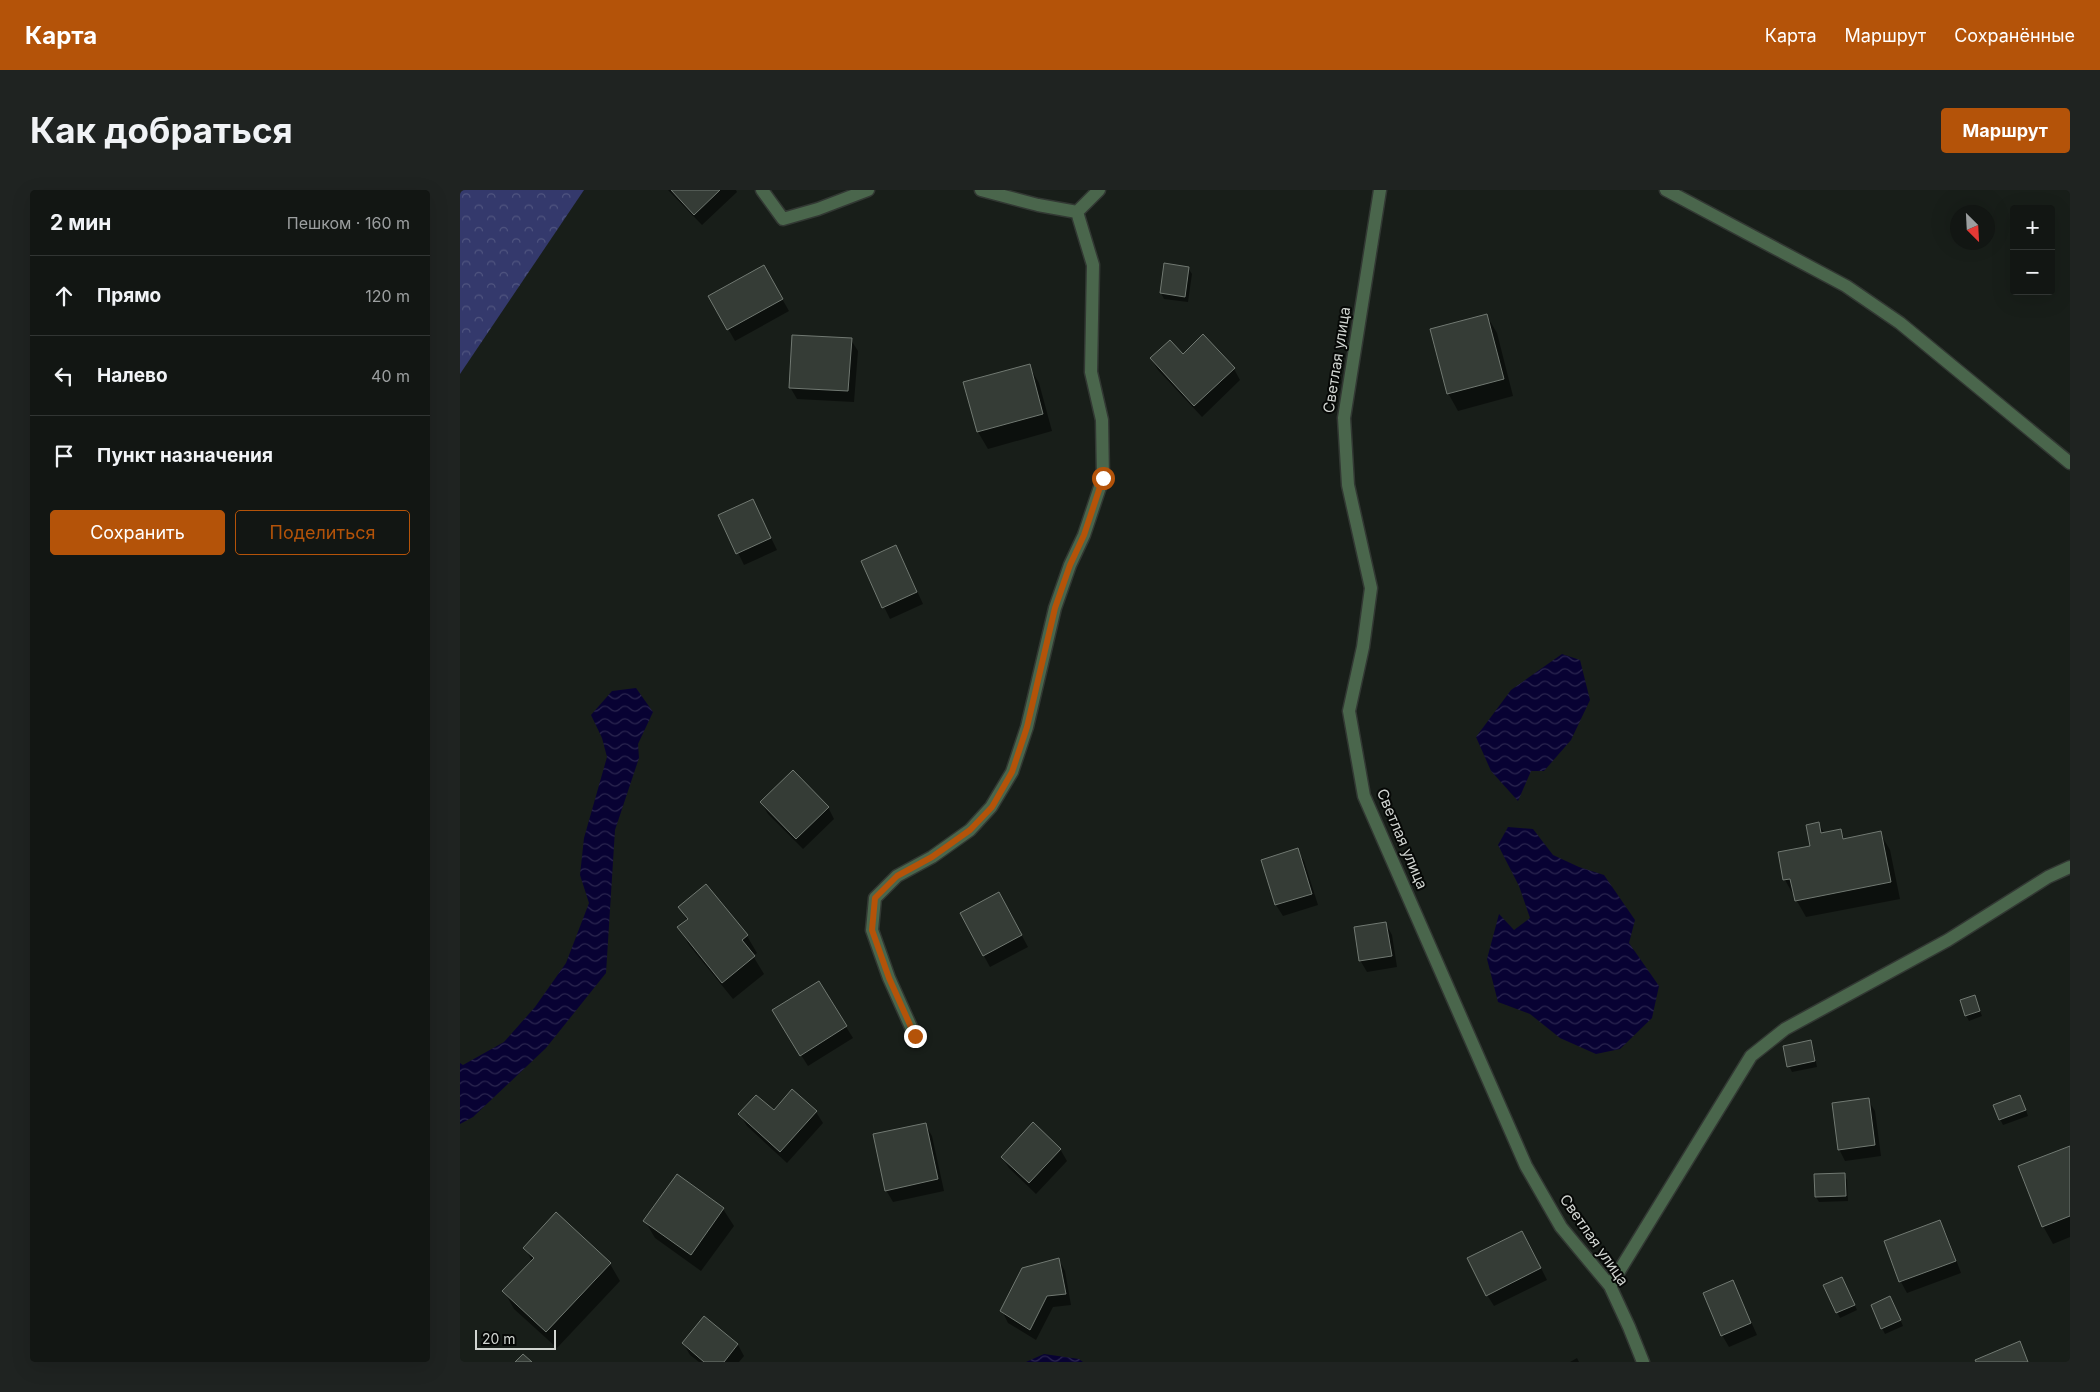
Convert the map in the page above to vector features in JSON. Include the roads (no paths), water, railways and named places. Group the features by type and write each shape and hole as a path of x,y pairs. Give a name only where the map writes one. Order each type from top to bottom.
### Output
{"street":[{"path":"762,190 783,220 868,190"},
{"path":"982,190 1038,205 1077,212"},
{"path":"1077,212 1099,190"},
{"name":"Светлая улица","path":"1380,190 1344,418 1348,485 1371,588 1363,647 1349,711 1364,796 1526,1166 1561,1227 1610,1286 1643,1362"},
{"path":"1666,190 1846,286 1900,323 2070,463"},
{"path":"915,1036 889,978 872,930 875,898 897,876 932,857 970,830 992,807 1012,772 1027,727 1055,608 1070,565 1084,535 1103,478 1102,420 1091,372 1093,265 1077,212"},
{"path":"1610,1286 1751,1056 1785,1029 1948,940 2048,878 2070,867"}],"water":[{"path":"1562,654 1580,660 1590,700 1571,740 1544,771 1531,771 1518,801 1491,771 1476,737 1511,690"},
{"path":"636,688 653,712 638,744 639,758 615,830 606,973 546,1048 473,1117 460,1124 460,1063 463,1065 504,1042 535,1007 566,963 589,903 580,875 584,838 607,757 602,738 591,715 612,691"},
{"path":"1508,827 1533,829 1553,855 1579,867 1604,875 1635,920 1629,943 1659,986 1652,1018 1620,1049 1596,1054 1560,1038 1530,1014 1498,1002 1487,959 1499,914 1514,930 1530,918 1519,886 1498,845"},
{"path":"1044,1354 1079,1359 1083,1362 1026,1362"}]}
